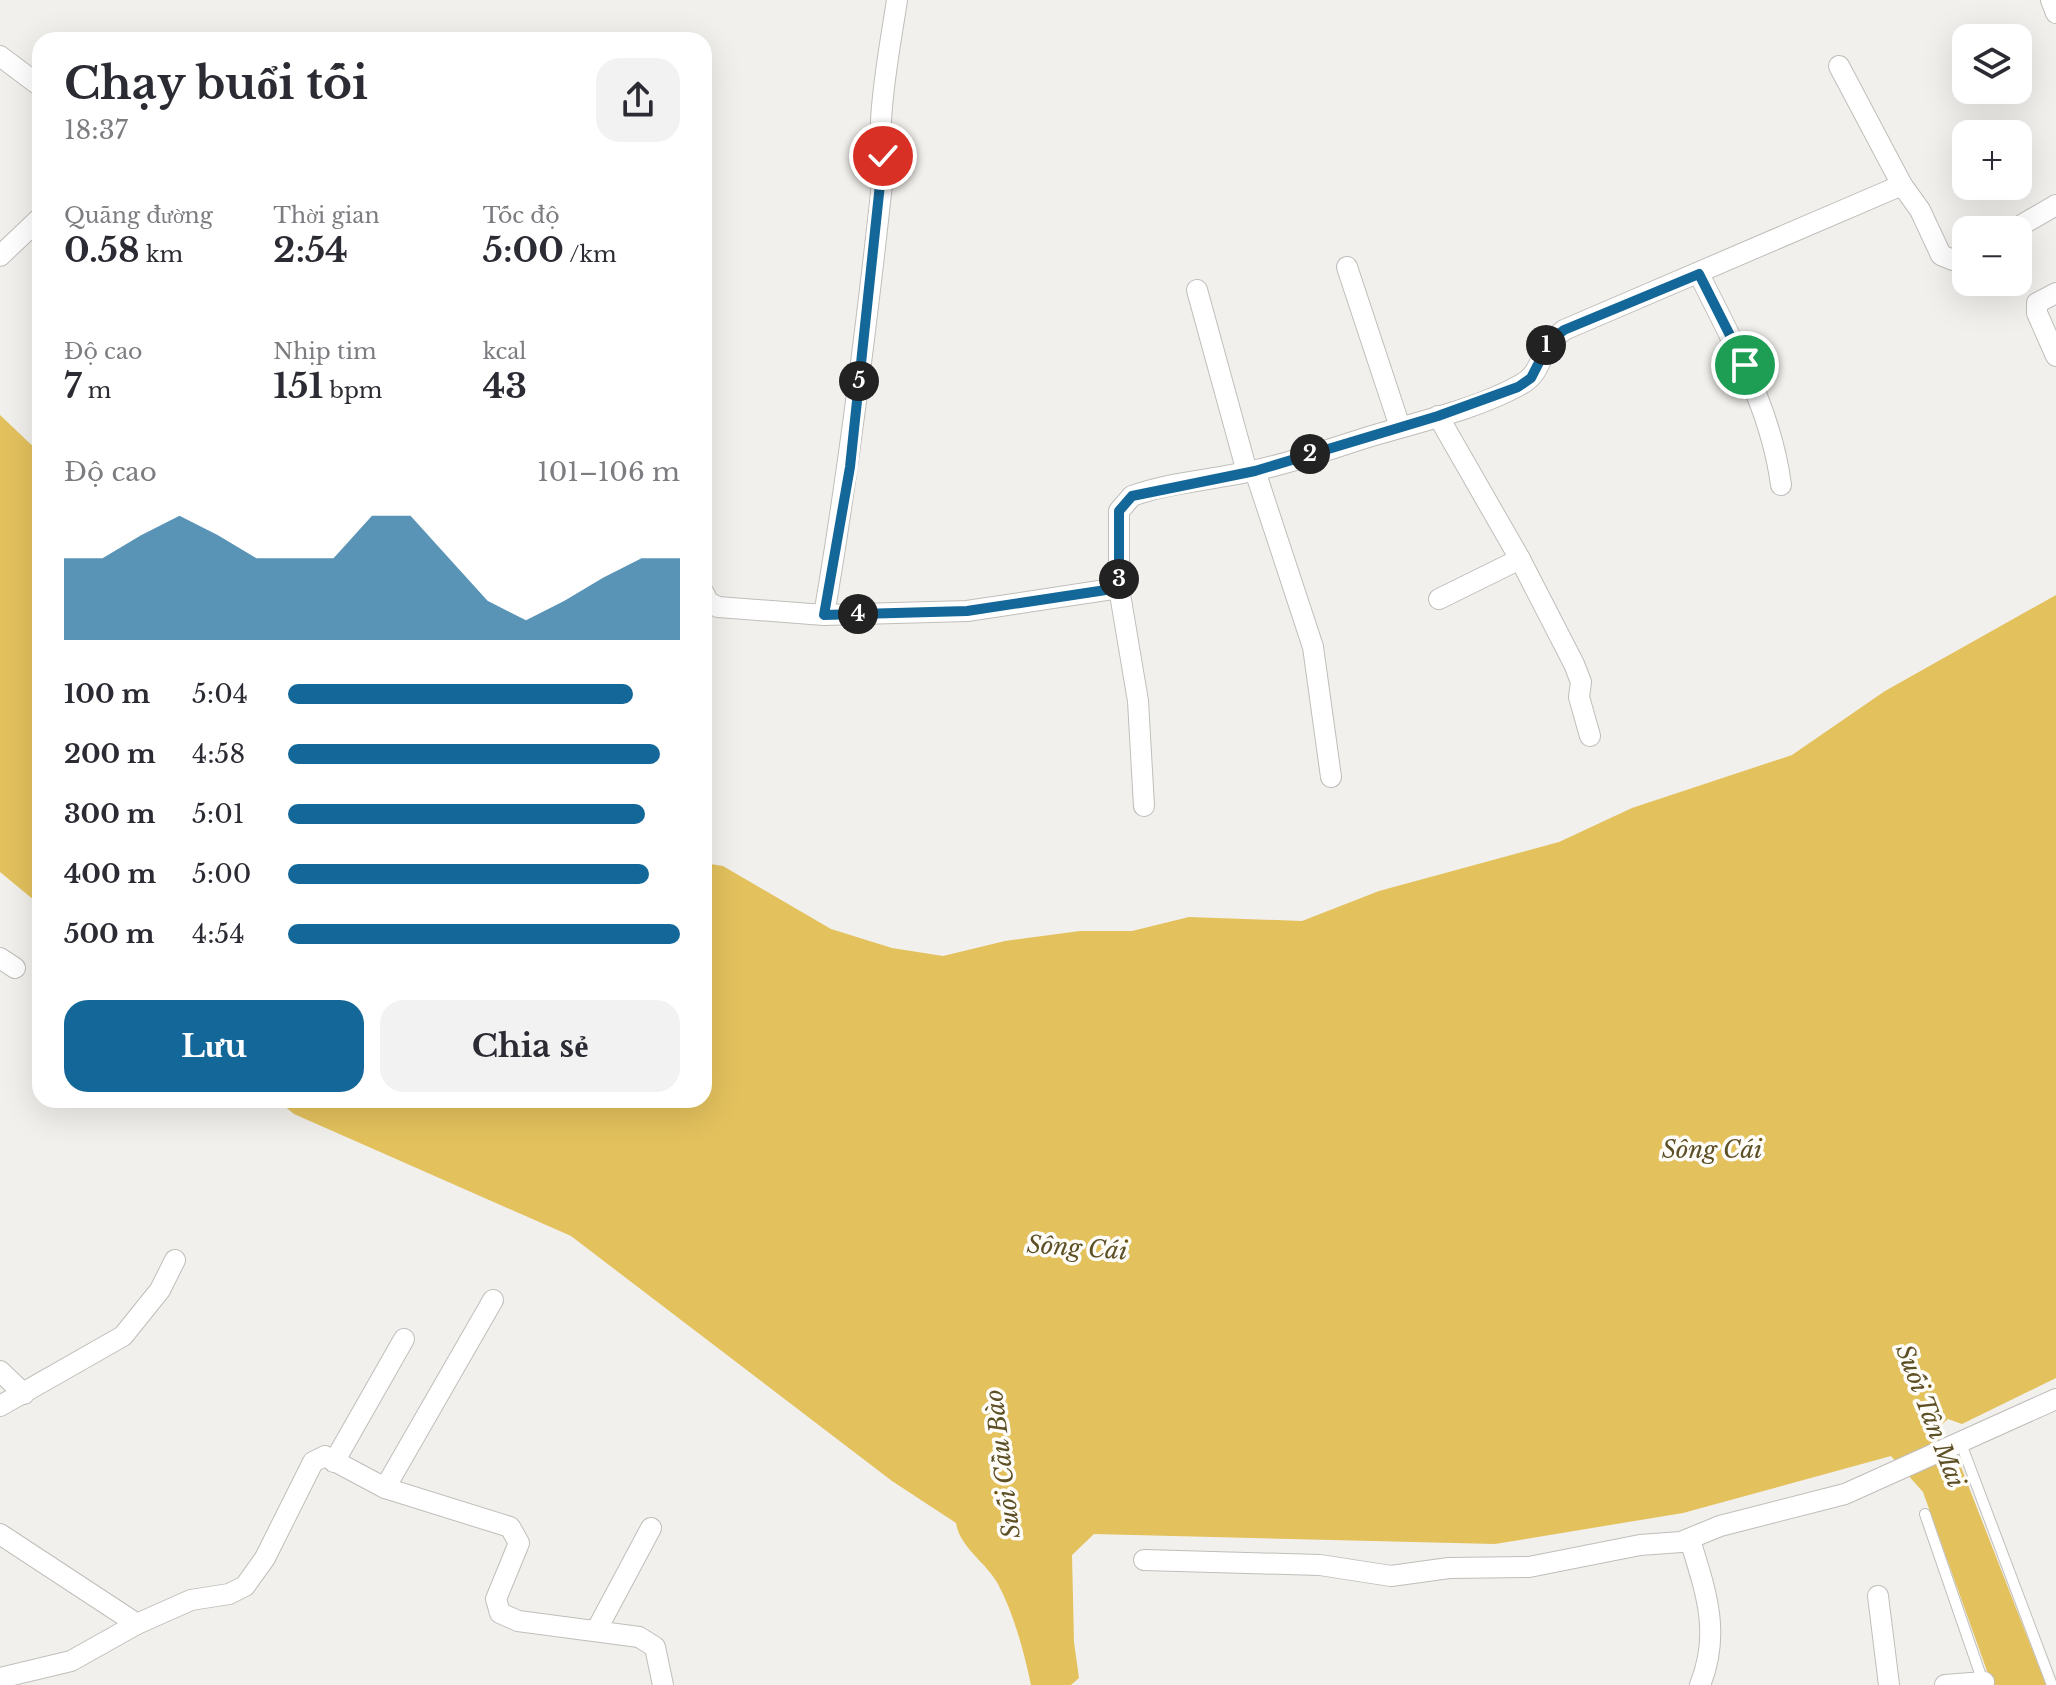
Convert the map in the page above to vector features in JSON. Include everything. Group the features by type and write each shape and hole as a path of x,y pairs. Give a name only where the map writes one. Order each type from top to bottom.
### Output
{"street":[{"path":"824,615 850,467 856,394 865,344 884,171 883,97 897,0"},
{"path":"2051,0 2056,13"},
{"path":"0,56 32,80"},
{"path":"1839,66 1902,185 1920,210 1941,255 1952,260"},
{"path":"1144,806 1138,701 1119,588 1119,511 1124,503 1145,491 1251,472 1438,416 1518,387 1531,378 1550,341 1564,330 1902,185"},
{"path":"2032,219 2056,205"},
{"path":"0,256 32,226"},
{"path":"1347,267 1400,427"},
{"path":"1699,274 1765,411 1776,446 1781,485"},
{"path":"1197,290 1251,472 1313,647 1331,777"},
{"path":"2056,293 2037,303 2037,313 2056,356"},
{"path":"1438,416 1520,559 1581,682 1579,697 1590,736"},
{"path":"1439,599 1520,559"},
{"path":"712,604 824,615 967,611 1119,588"},
{"path":"0,1406 123,1336 160,1290 175,1260"},
{"path":"385,1488 493,1300"},
{"path":"334,1462 404,1339"},
{"path":"0,1371 24,1394"},
{"path":"1144,1560 1320,1565 1391,1576 1449,1568 1529,1567 1640,1545 1690,1540 1720,1526 1845,1494 2056,1399"},
{"path":"0,1678 71,1661 137,1624 191,1600 229,1594 245,1586 265,1558 313,1462 325,1456 385,1488 514,1531 519,1543 496,1599 500,1613 506,1617 639,1637 650,1642 658,1654 663,1685"},
{"path":"596,1631 651,1528"},
{"path":"0,1534 137,1624"},
{"path":"1690,1540 1709,1603 1713,1631 1711,1654 1700,1685"},
{"path":"1878,1596 1889,1685"},
{"path":"1945,1685 1984,1684"}],"lane":[{"path":"1960,1441 2052,1685"},
{"path":"1925,1514 1984,1684"}],"water":[{"path":"0,415 32,445 32,898 0,872"},
{"name":"Sông Cái","path":"2056,595 2056,1378 1962,1424 1948,1419 1941,1425 1941,1435 1956,1454 2046,1685 1992,1685 1923,1492 1891,1456 1683,1513 1495,1544 1094,1534 1072,1555 1074,1642 1079,1678 1071,1685 1031,1685 1018,1633 1004,1596 993,1576 963,1540 956,1523 892,1481 571,1236 294,1114 287,1108 712,1108 712,864 723,866 831,929 892,948 943,956 1005,941 1080,931 1132,931 1189,917 1302,921 1379,891 1559,842 1632,808 1792,755 1885,691"}],"route":[{"path":"883,156 884,171 869,278 865,344 856,394 850,467 824,615 967,611 1119,588 1119,511 1132,496 1255,471 1438,416 1518,387 1538,370 1540,354 1564,330 1699,274 1745,365"}],"water label":[{"name":"Suối Tân Mai","path":"1930,1416"},
{"name":"Suối Cầu Bào","path":"1003,1464"}]}
